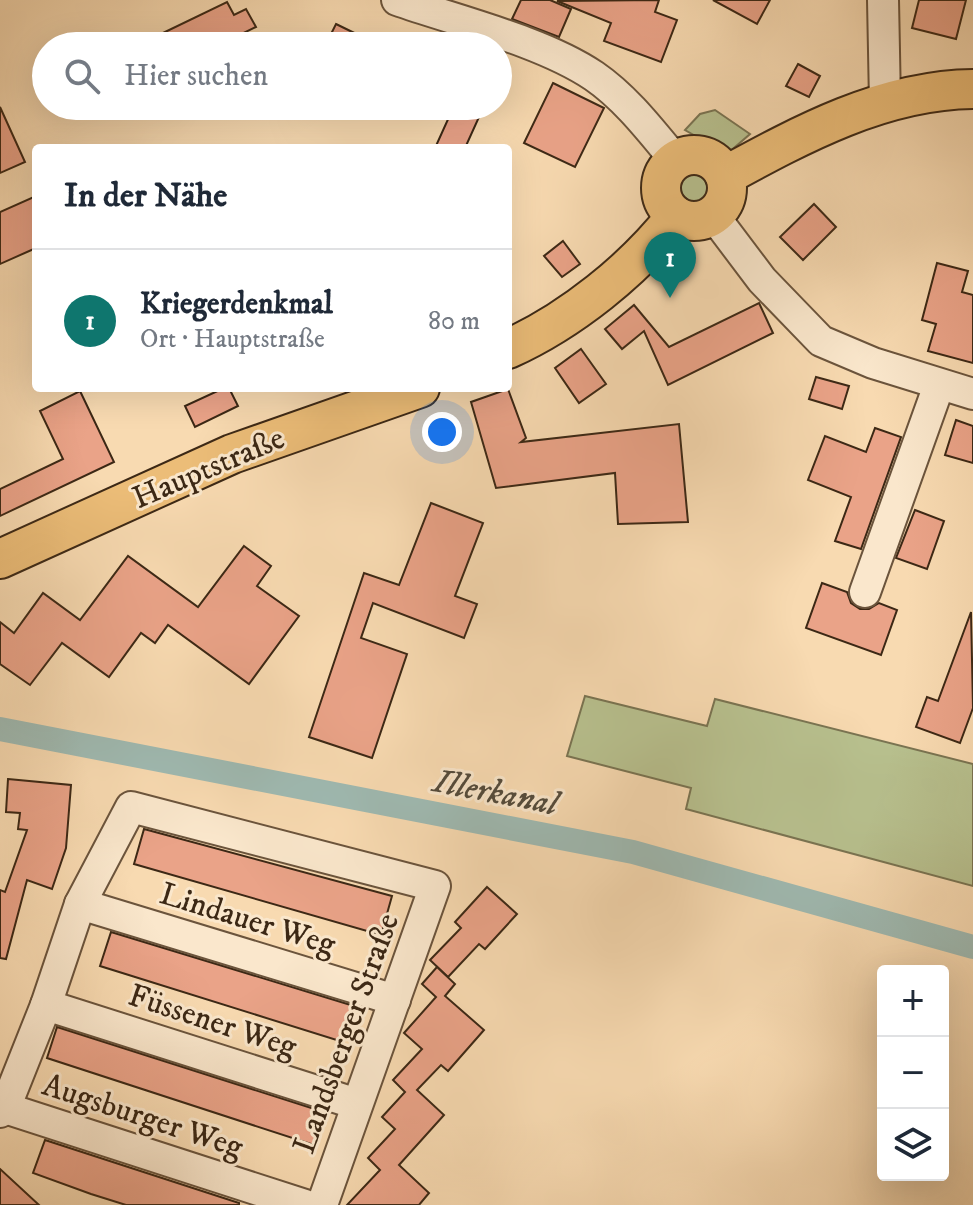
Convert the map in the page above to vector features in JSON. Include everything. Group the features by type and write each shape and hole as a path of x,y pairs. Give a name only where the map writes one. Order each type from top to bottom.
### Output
{"main road":[{"path":"725,176 812,129 885,102 942,90 973,89"},
{"path":"512,347 590,299 662,233 694,216 726,197 725,176 709,159 691,156 676,161 664,175 661,192 666,207 694,216"},
{"name":"Hauptstraße","path":"0,559 232,454 409,392"}],"street":[{"path":"397,0 489,32"},
{"path":"883,0 885,102"},
{"path":"512,40 552,54 595,77 644,122 676,161"},
{"path":"694,216 821,341 873,363 973,394"},
{"path":"865,592 939,385"},
{"name":"Landsberger Straße","path":"80,904 131,807 435,886 322,1205"},
{"path":"3,1110 46,1005 80,904"},
{"name":"Lindauer Weg","path":"80,904 395,1000"},
{"name":"Füssener Weg","path":"46,1005 357,1104"},
{"name":"Augsburger Weg","path":"3,1110 305,1205"}],"green space":[{"path":"715,110 750,134 727,154 685,130 700,114"},
{"path":"696,170 707,175 712,186 707,197 696,202 685,197 680,186 685,175"},
{"path":"585,696 707,726 715,699 973,764 973,886 686,809 691,788 567,756"}],"building":[{"path":"521,0 550,0 571,9 559,37 512,19"},
{"path":"659,0 655,12 677,20 661,62 604,41 611,23 557,1"},
{"path":"713,0 770,0 757,24"},
{"path":"919,0 966,0 956,39 912,28"},
{"path":"227,2 234,15 246,9 256,27 246,32 165,32"},
{"path":"336,24 352,32 332,32"},
{"path":"798,64 820,76 809,97 786,86"},
{"path":"553,83 604,108 575,167 524,143"},
{"path":"0,107 25,162 0,173"},
{"path":"448,120 478,120 467,144 437,144"},
{"path":"32,198 32,250 0,264 0,212"},
{"path":"814,204 836,227 803,260 780,237"},
{"path":"563,241 580,264 562,277 544,256"},
{"path":"937,263 968,271 962,292 973,295 973,363 928,351 936,324 922,320"},
{"path":"759,303 773,333 668,385 644,331 622,349 605,329 634,305 669,347"},
{"path":"581,349 606,384 579,403 555,368"},
{"path":"816,377 849,386 842,409 809,399"},
{"path":"80,392 114,462 0,516 0,489 63,459 40,411"},
{"path":"215,392 231,392 238,406 195,427 185,406"},
{"path":"499,392 509,392 526,438 521,442 679,424 688,522 618,524 615,473 496,488 471,402"},
{"path":"956,420 973,426 973,463 945,455"},
{"path":"875,428 901,437 861,549 835,541 851,497 808,480 825,436 866,452"},
{"path":"431,503 483,523 455,596 477,604 464,638 373,603 361,638 407,654 372,758 309,737 364,573 399,585"},
{"path":"915,510 944,521 927,569 896,558"},
{"path":"244,546 271,566 257,586 299,616 249,684 168,625 155,643 141,633 109,677 62,643 30,685 0,664 0,622 14,633 43,593 80,620 128,556 198,607"},
{"path":"822,583 847,592 851,603 860,609 869,609 879,603 897,610 881,655 806,628"},
{"path":"971,612 973,708 960,743 916,727 927,697 938,701"},
{"path":"8,779 71,785 66,848 52,889 27,880 6,959 0,958 0,890 5,892 27,830 18,829 20,813 6,812"},
{"path":"144,829 392,896 381,935 134,864"},
{"path":"487,887 517,914 485,949 479,944 448,977 430,960 461,928 455,922"},
{"path":"111,932 354,1006 343,1042 100,966"},
{"path":"437,967 455,984 445,996 484,1030 448,1071 441,1065 417,1090 444,1115 399,1165 429,1193 419,1205 347,1205 380,1170 368,1158 395,1129 382,1117 405,1092 393,1080 422,1049 404,1033 436,997 422,984"},
{"path":"57,1027 324,1112 314,1145 47,1058"},
{"path":"45,1140 239,1205 126,1205 91,1194 33,1173"},
{"path":"0,1169 39,1205 0,1205"}],"waterway":[{"name":"Illerkanal","path":"0,729 633,852 973,947"}],"place":[{"name":"Kriegerdenkmal","path":"670,298"}]}
